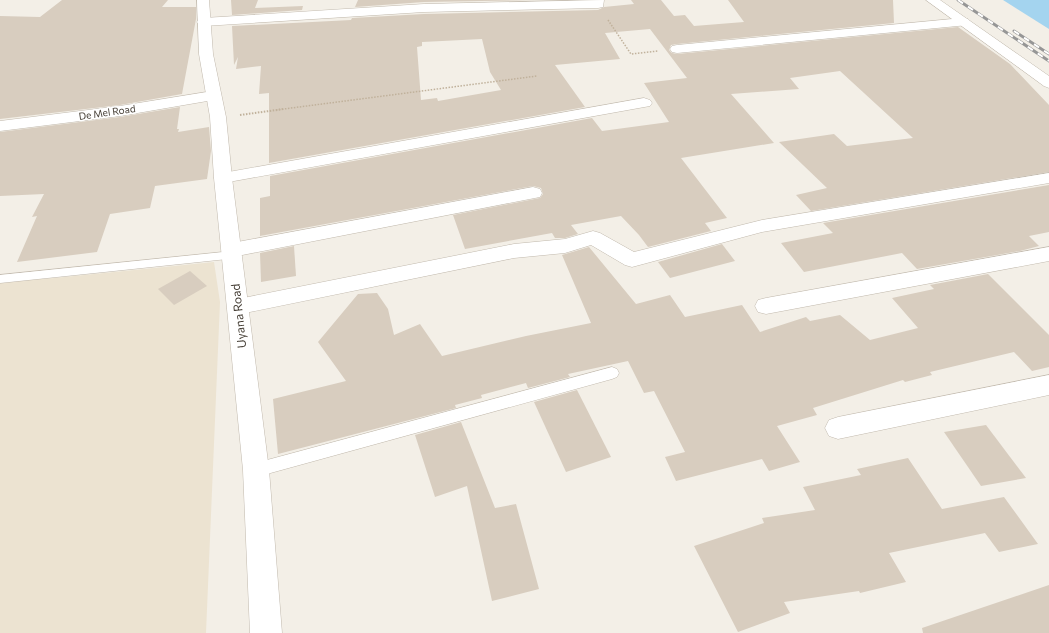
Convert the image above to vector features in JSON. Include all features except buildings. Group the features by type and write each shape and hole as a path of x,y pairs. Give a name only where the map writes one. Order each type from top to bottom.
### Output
{"street":[{"name":"Uyana Road","path":"203,0 206,54 218,117 223,178 256,470 266,633"},
{"path":"932,0 1049,83"},
{"path":"204,22 424,8 598,2"},
{"path":"677,49 963,22"},
{"name":"De Mel Road","path":"0,126 120,111 213,96"},
{"path":"223,178 644,103"},
{"path":"238,304 240,306 514,251 565,246 593,238 632,260 762,226 1049,178"},
{"path":"232,252 533,193"},
{"path":"766,306 1049,254"},
{"path":"838,428 1049,384"}],"lane":[{"path":"0,279 232,252"},
{"path":"256,470 612,373"}],"path":[{"path":"598,2 631,54 677,49"},
{"path":"218,117 537,76"}],"shaded area":[{"path":"214,262 220,302 206,633 0,633 0,282"}],"water":[{"path":"1003,0 1049,0 1049,29"}],"railway":[{"path":"958,0 1049,61"},
{"path":"1014,31 1049,54"}]}
